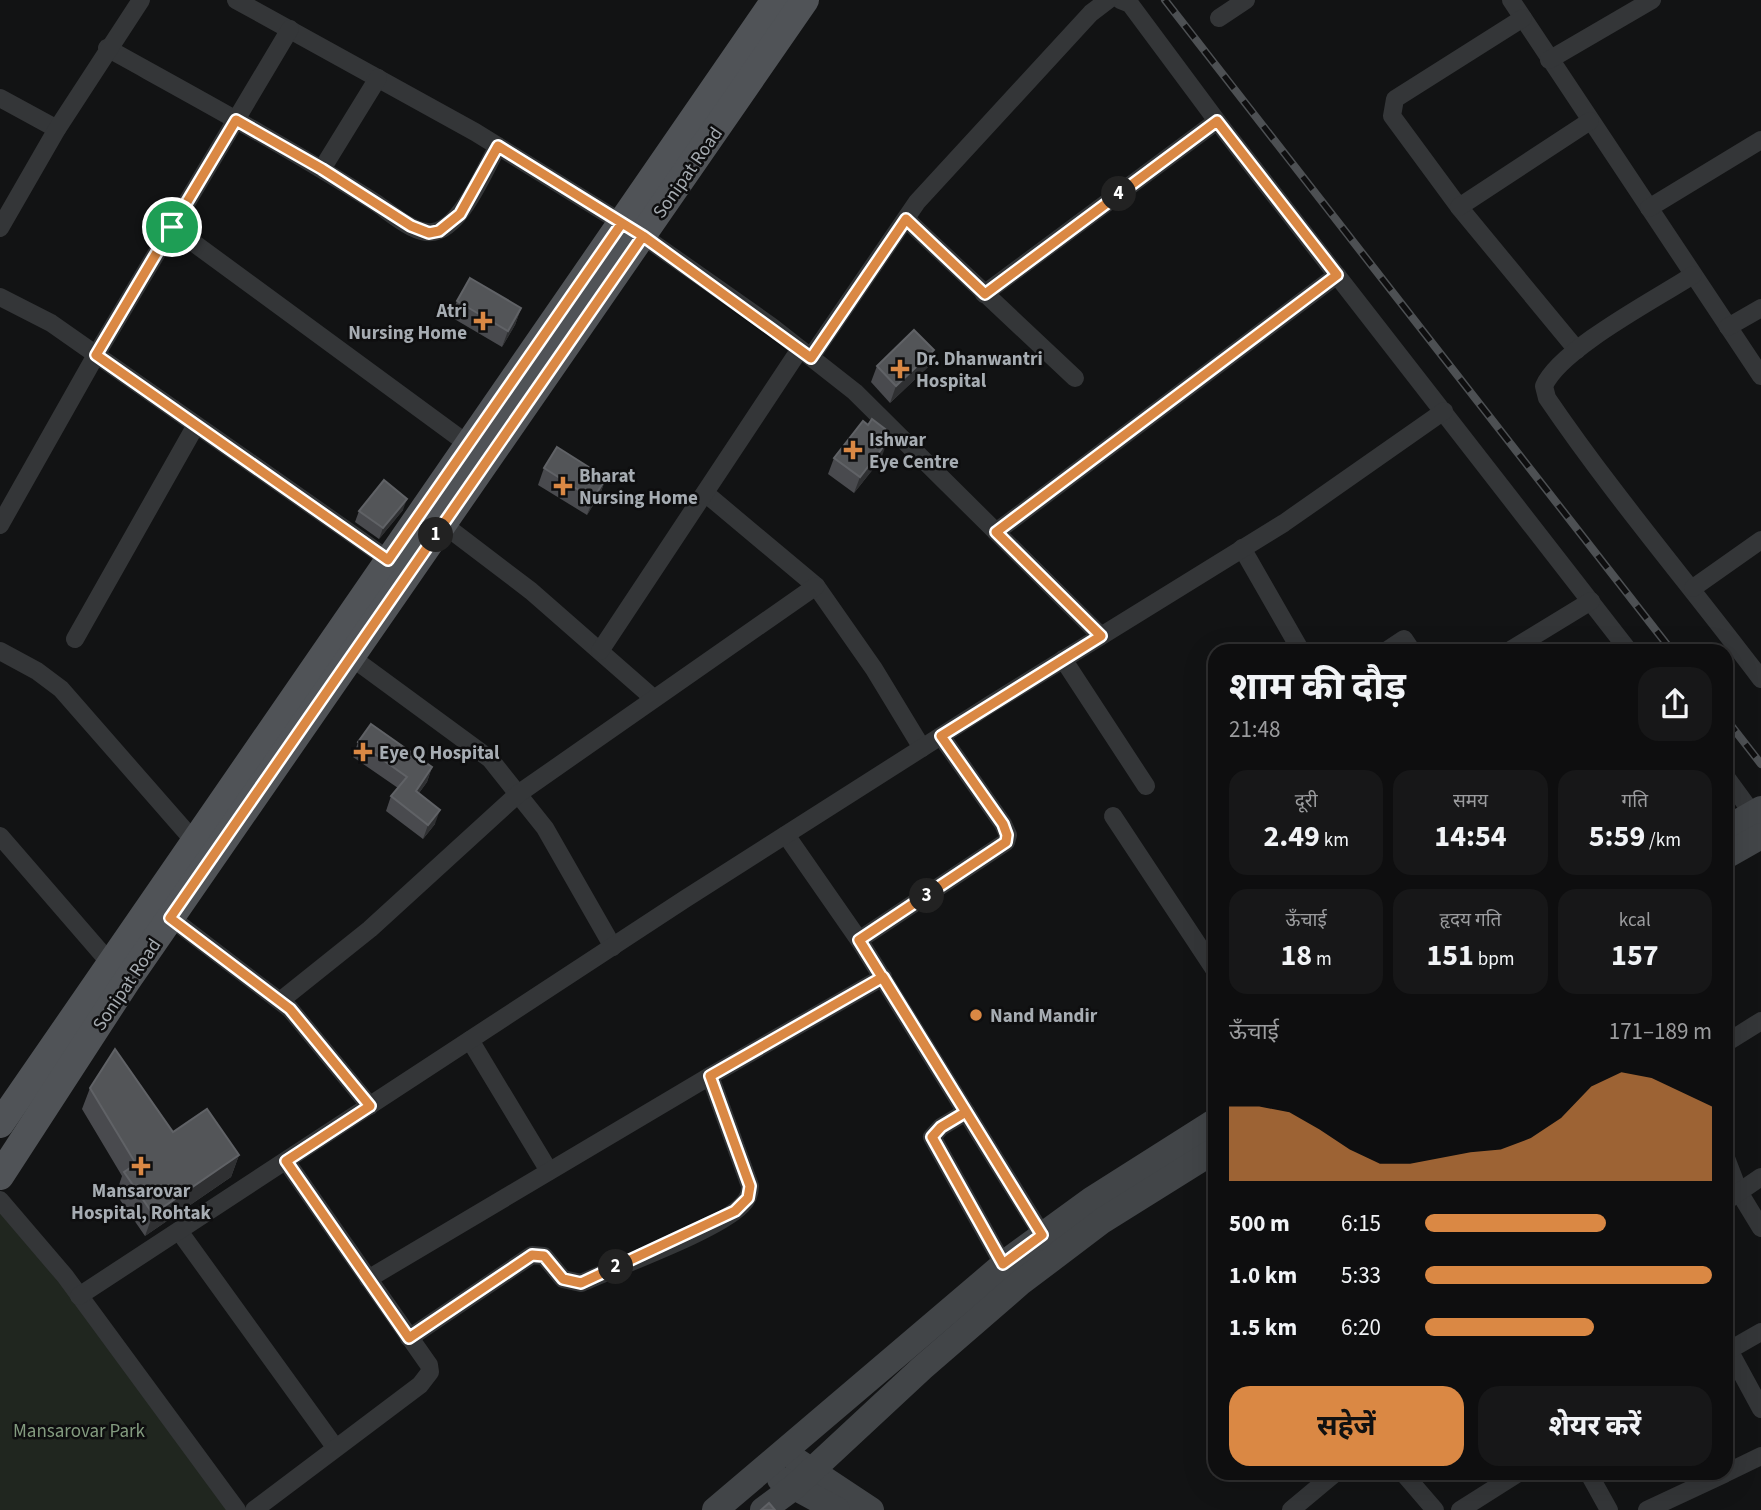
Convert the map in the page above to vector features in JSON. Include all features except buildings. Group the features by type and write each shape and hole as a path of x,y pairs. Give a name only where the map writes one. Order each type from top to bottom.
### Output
{"main road":[{"name":"Sonipat Road","path":"0,1176 170,918 443,524 632,230 775,0"},
{"name":"Sonipat Road","path":"0,1124 468,444 806,0"},
{"path":"1733,827 1758,820"},
{"path":"1733,848 1758,820"},
{"path":"715,1510 1003,1264 1102,1221 1208,1127"},
{"path":"1156,1173 1208,1153"},
{"path":"763,1510 803,1479 1049,1246"},
{"path":"784,1452 803,1479 837,1510"},
{"path":"762,1472 803,1479 871,1510"}],"street":[{"path":"0,228 107,48 141,0"},
{"path":"236,0 498,146 632,230 805,353 855,392 1101,636"},
{"path":"600,651 705,492 917,202 1091,13 1108,0"},
{"path":"1120,0 1130,4 1217,121 1624,644"},
{"path":"1219,18 1246,0"},
{"path":"1511,0 1761,376"},
{"path":"1549,60 1652,0"},
{"path":"1523,18 1395,99 1391,108 1392,116 1409,144 1577,350"},
{"path":"0,525 96,355 290,29"},
{"path":"107,48 322,169 411,226 429,233 439,231 460,214 498,146"},
{"path":"322,169 378,78"},
{"path":"0,98 57,129"},
{"path":"985,294 1217,121"},
{"path":"1459,207 1590,121"},
{"path":"1649,208 1761,139"},
{"path":"906,219 1075,378"},
{"path":"172,227 468,444"},
{"path":"996,532 1337,275"},
{"path":"1693,275 1577,350 1549,376 1544,386 1547,398 1600,476 1693,588 1761,679"},
{"path":"0,297 51,323 388,560"},
{"path":"1728,327 1761,308"},
{"path":"79,1296 786,835 1242,548 1444,411"},
{"path":"75,639 196,425"},
{"path":"705,492 816,586 874,669 922,748"},
{"path":"443,524 531,591 652,697"},
{"path":"1693,588 1761,540"},
{"path":"1242,548 1297,644"},
{"path":"280,1001 370,929 518,794 652,697 816,586"},
{"path":"1520,644 1591,601"},
{"path":"0,651 61,688 194,841"},
{"path":"351,657 490,758 545,828 613,947"},
{"path":"1063,659 1146,786"},
{"path":"859,940 1006,842 1007,835 1003,824 941,736"},
{"path":"1733,786 1758,820"},
{"path":"1113,816 1208,960"},
{"path":"786,835 883,977 1049,1246"},
{"path":"0,836 110,963"},
{"path":"170,918 290,1009 370,1106"},
{"path":"368,1279 710,1076 883,977"},
{"path":"1733,1039 1761,1021"},
{"path":"470,1040 550,1171"},
{"path":"409,1338 532,1255 544,1256 563,1279 581,1283 700,1230 742,1205 748,1198 750,1186 710,1076"},
{"path":"966,1112 941,1127 932,1137 1003,1264"},
{"path":"254,1510 426,1379 429,1365 286,1161"},
{"path":"1733,1195 1761,1177"},
{"path":"1733,1197 1761,1228"},
{"path":"0,1200 79,1296 237,1510"},
{"path":"179,1231 335,1447"},
{"path":"1733,1348 1761,1332"},
{"path":"1733,1361 1761,1409"},
{"path":"1733,1469 1761,1456"},
{"path":"1291,1510 1327,1480"},
{"path":"1409,1480 1435,1510"},
{"path":"1460,1510 1508,1480"},
{"path":"1592,1480 1609,1510"},
{"path":"1647,1510 1710,1480"}],"green space":[{"name":"Mansarovar Park","path":"0,1204 232,1510 0,1510"}],"railway":[{"path":"1165,0 1667,644"},
{"path":"1733,728 1761,764"}],"place":[{"name":"Atri Nursing Home","path":"483,321"},
{"name":"Dr. Dhanwantri Hospital","path":"900,369"},
{"name":"Ishwar Eye Centre","path":"853,450"},
{"name":"Bharat Nursing Home","path":"563,486"},
{"name":"Eye Q Hospital","path":"363,752"},
{"name":"Nand Mandir","path":"976,1015"},
{"name":"Mansarovar Hospital, Rohtak","path":"141,1166"}],"route":[{"path":"172,227 96,355 388,560 622,223 643,236 170,918 290,1009 370,1106 286,1161 409,1338 532,1255 544,1256 563,1279 581,1283 700,1230 735,1211 748,1198 750,1186 710,1076 883,977 1042,1235 1003,1264 934,1146 933,1133 966,1112 883,977 859,940 998,851 1006,842 1007,835 1003,824 941,736 1101,636 996,532 1337,275 1217,121 985,294 906,219 811,358 771,326 643,236 498,146 460,214 439,231 429,233 411,226 322,169 236,120 172,227"}]}
